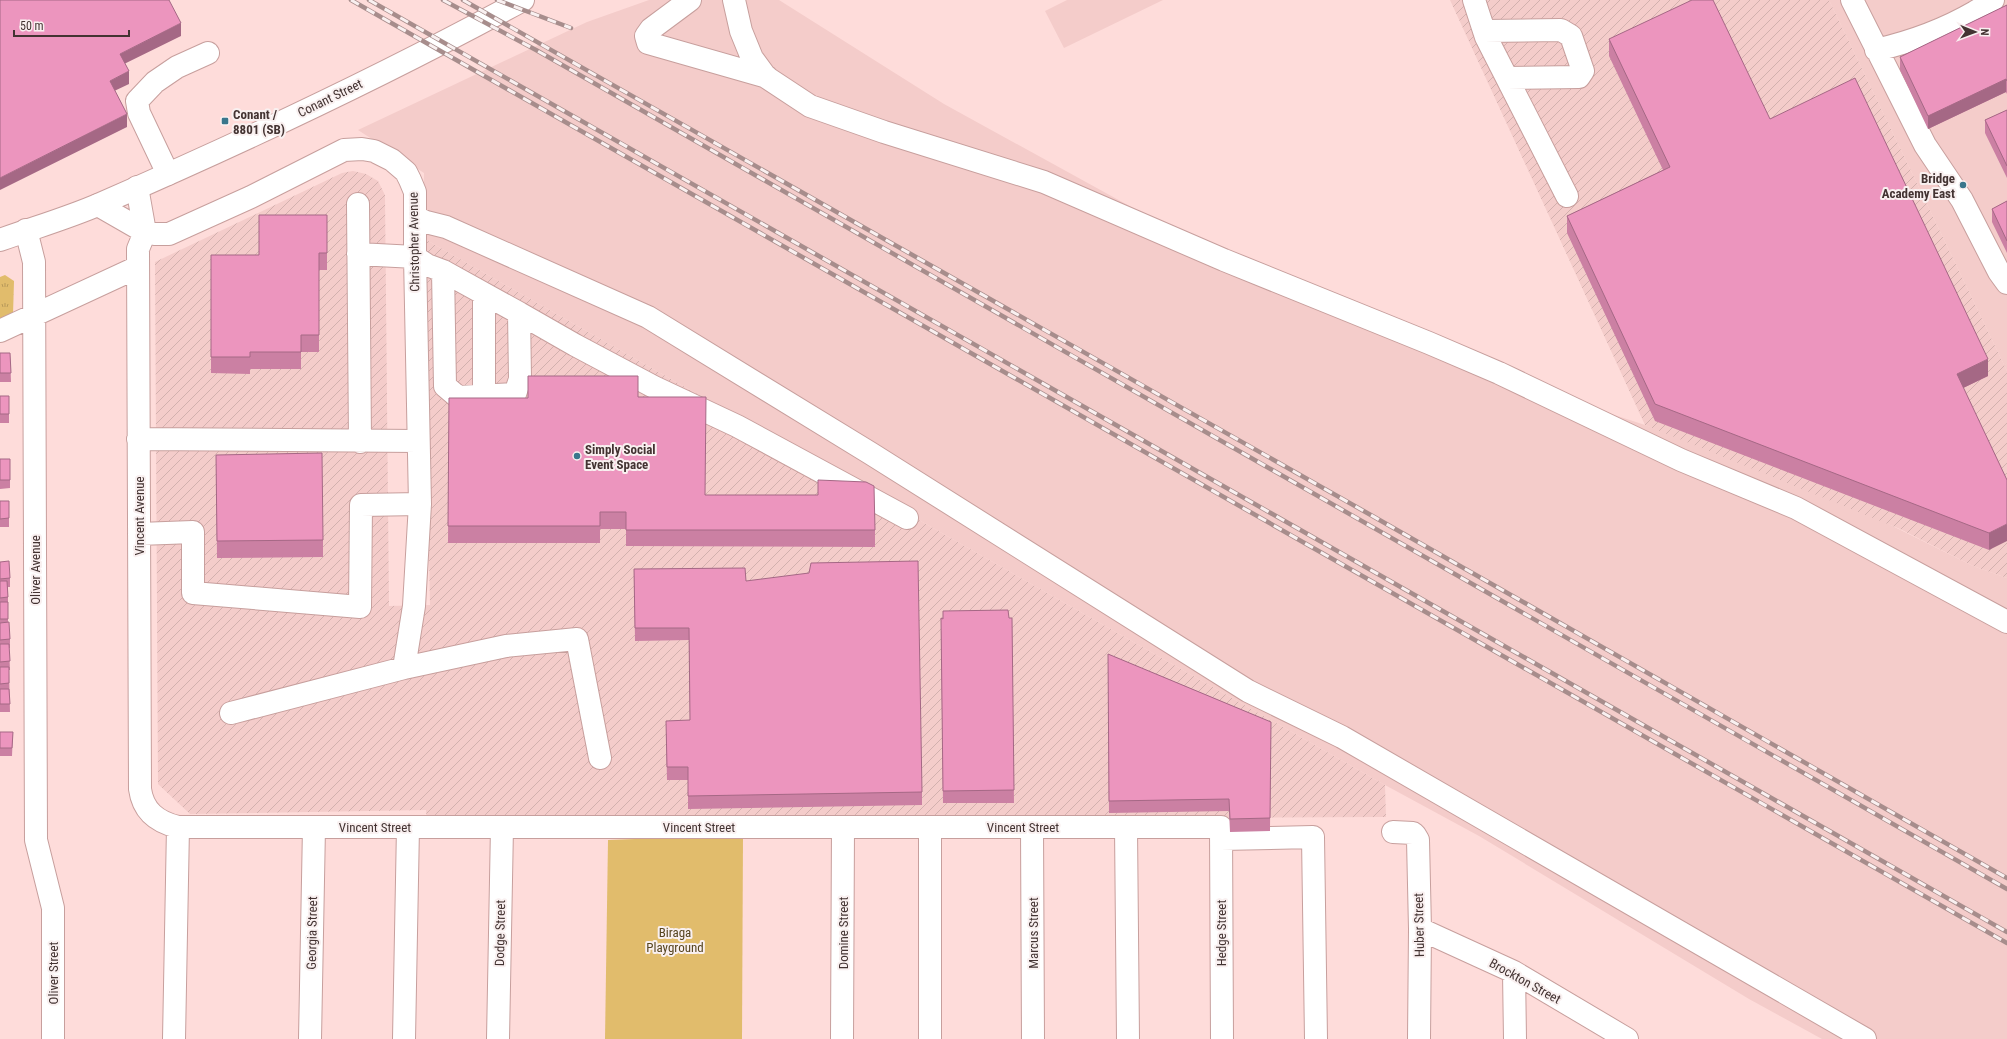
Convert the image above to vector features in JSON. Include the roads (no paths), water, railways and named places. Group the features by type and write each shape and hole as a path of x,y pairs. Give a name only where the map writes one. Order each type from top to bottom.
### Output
{"street":[{"name":"Conant Street","path":"0,240 98,205 228,148 446,42 523,0"},
{"path":"690,0 651,29 646,39 648,43 767,77"},
{"path":"734,0 741,31 752,58 766,77 810,106 884,132 1044,182 1224,260 1499,373 1681,460 1796,508 2007,622"},
{"path":"1474,0 1484,31 1567,196"},
{"path":"1852,0 1925,145 1962,200 1999,272 2007,283"},
{"path":"1876,50 1908,43 1932,33 1965,17 1993,0"},
{"path":"1484,31 1561,30 1571,36 1583,71 1579,77 1507,78"},
{"path":"168,174 139,113 137,101 155,82 177,67 208,53"},
{"name":"Christopher Avenue","path":"98,205 145,232 169,234 251,197 336,153 356,149 374,151 392,160 406,172 415,192 420,504 414,606 404,668"},
{"name":"Vincent Avenue","path":"138,187 145,232 138,249 140,789 144,805 152,816 163,824 178,828"},
{"path":"358,204 360,442"},
{"path":"415,217 426,222 446,227 648,316 870,453 1248,691 1342,737 1865,1039"},
{"name":"Oliver Avenue","path":"26,230 34,262 36,840 53,908"},
{"path":"358,254 415,257 427,265 443,271 588,352 654,387 737,426 907,518"},
{"path":"0,331 138,267"},
{"path":"443,271 444,386 458,397 515,394 520,379 519,313"},
{"path":"484,294 484,396"},
{"path":"138,439 360,442 418,441"},
{"path":"139,534 193,532 193,593 360,607 361,505 420,504"},
{"path":"230,713 404,668 506,646 577,639 600,758"},
{"name":"Georgia Street","path":"310,1039 314,827"},
{"path":"404,1039 408,827"},
{"name":"Dodge Street","path":"498,1039 502,827"},
{"name":"Domine Street","path":"842,1039 843,827"},
{"path":"930,827 930,1039"},
{"name":"Marcus Street","path":"1032,827 1033,1039"},
{"path":"1126,827 1128,1039"},
{"name":"Vincent Street","path":"178,828 1126,827 1313,837 1316,1039"},
{"path":"174,1039 178,828"},
{"name":"Huber Street","path":"1393,832 1413,834 1418,840 1420,929 1419,1039"},
{"name":"Hedge Street","path":"1221,833 1222,1039"},
{"name":"Oliver Street","path":"53,908 53,1039"},
{"name":"Brockton Street","path":"1420,929 1514,972 1615,1036"},
{"path":"1514,972 1514,1039"}],"railway":[{"path":"351,0 2007,943"},
{"path":"369,0 2007,932"},
{"path":"443,0 536,50 2007,889"},
{"path":"463,0 2007,878"},
{"path":"497,0 571,28"}],"place":[{"name":"Conant / 8801 (SB)","path":"225,121"},
{"name":"Bridge Academy East","path":"1963,185"},
{"name":"Simply Social Event Space","path":"577,456"}],"park label":[{"name":"Biraga Playground","path":"675,940"}]}
